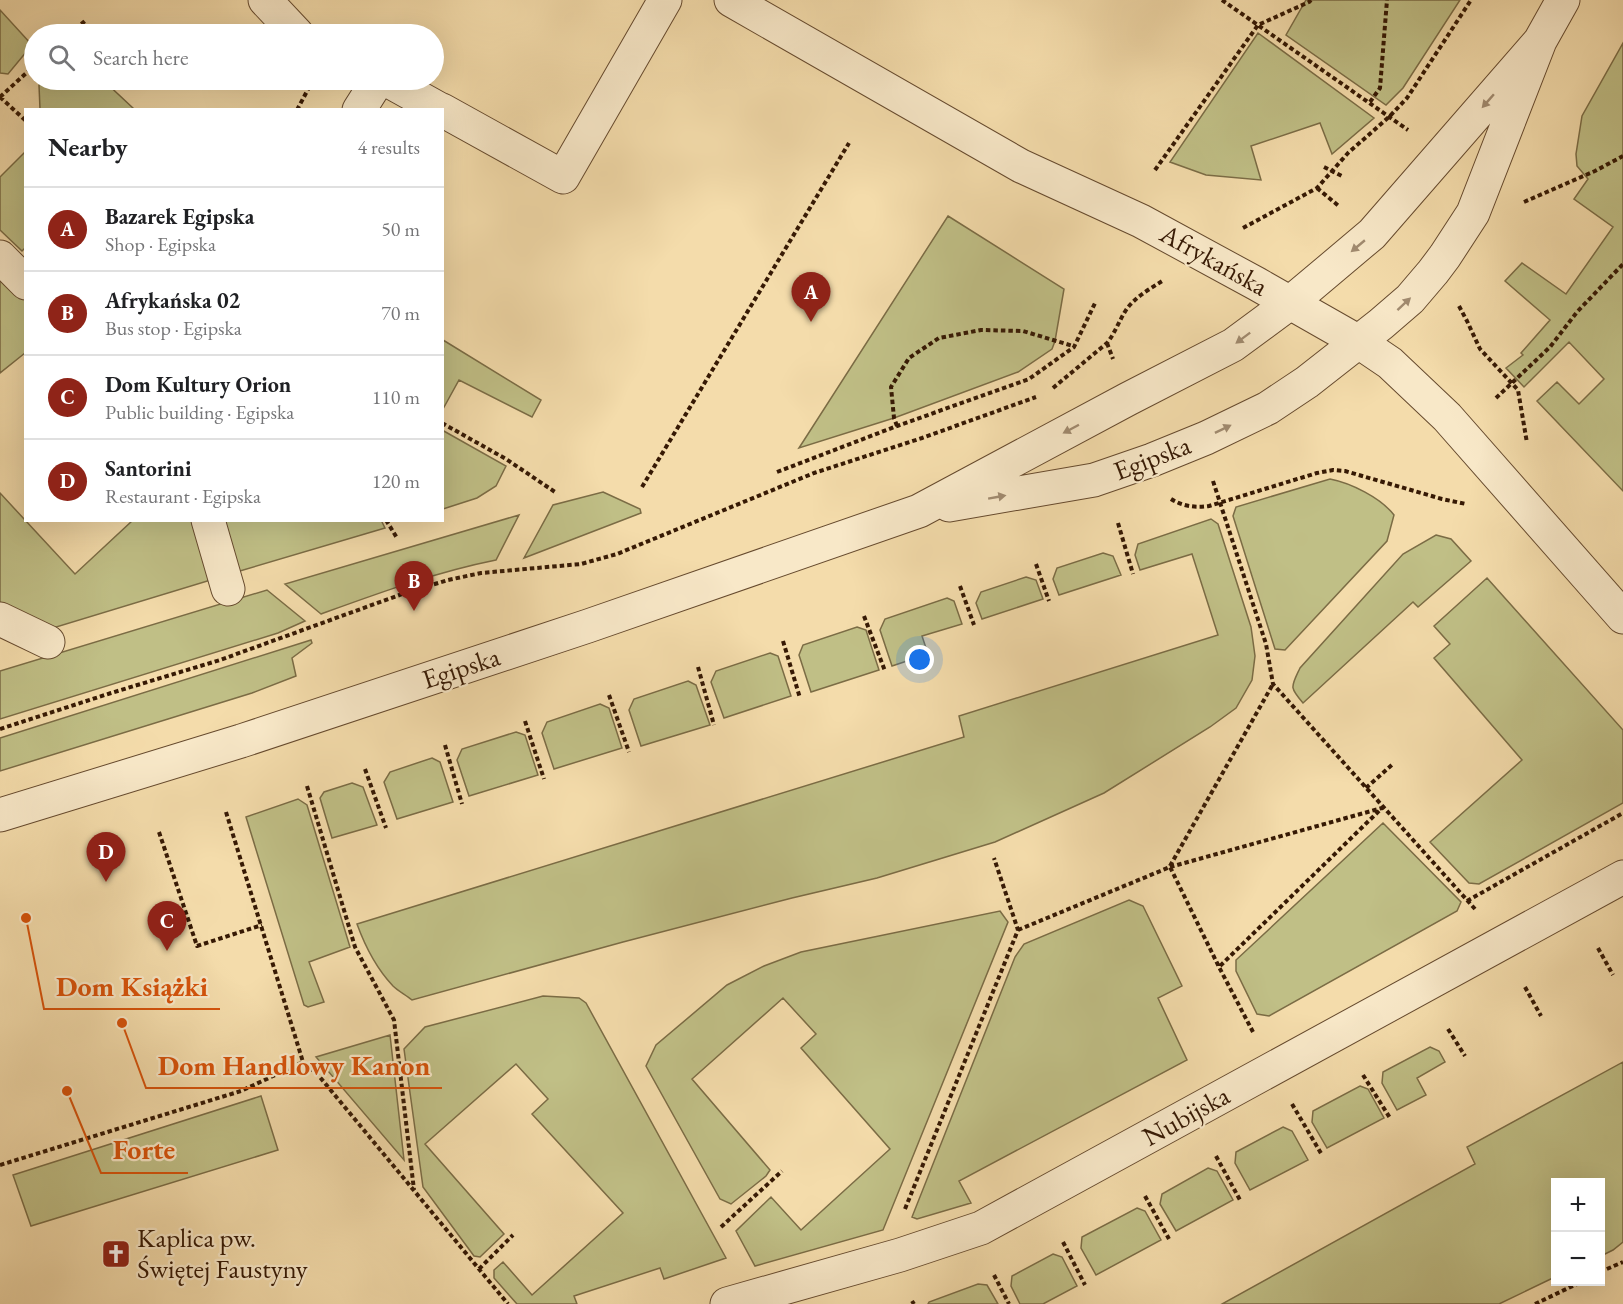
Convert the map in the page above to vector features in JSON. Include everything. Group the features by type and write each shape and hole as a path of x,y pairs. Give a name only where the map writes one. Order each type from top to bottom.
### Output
{"street":[{"path":"265,0 288,24"},
{"path":"444,111 562,177 665,0"},
{"name":"Afrykańska","path":"731,0 1021,165 1141,221 1359,342 1390,363 1447,417 1623,616"},
{"path":"1540,41 1563,0"},
{"name":"Egipska","path":"919,511 1233,345 1290,303 1372,234 1540,41"},
{"name":"Egipska","path":"0,815 285,726 599,622 919,511 1094,480 1206,438 1268,408 1307,382 1410,299 1445,256 1473,213 1540,41"},
{"path":"380,90 436,108"},
{"path":"0,257 24,281"},
{"path":"209,522 228,589"},
{"path":"0,619 48,642"},
{"name":"Nubijska","path":"728,1304 900,1255 981,1228 1623,877"}],"path":[{"path":"1222,0 1408,130"},
{"path":"1155,170 1258,25 1311,0"},
{"path":"1370,102 1380,88 1387,0"},
{"path":"1047,393 1107,343 1127,309 1135,301 1247,226 1317,188 1347,153 1389,117 1407,98 1471,0"},
{"path":"81,24 86,20"},
{"path":"24,75 0,97 24,120"},
{"path":"298,108 308,90"},
{"path":"642,487 849,143"},
{"path":"1524,202 1595,171 1623,156"},
{"path":"1324,167 1342,176"},
{"path":"1496,398 1550,347 1577,312 1623,264"},
{"path":"777,472 1029,379 1074,347 1096,301"},
{"path":"1467,321 1480,349 1518,390 1528,452"},
{"path":"897,426 891,387 909,358 939,338 981,330 1023,331 1074,347"},
{"path":"0,729 220,660 405,593 448,580 481,573 580,564 617,554 814,473 922,438 1039,396"},
{"path":"444,424 506,459 555,492"},
{"path":"1221,503 1333,470 1345,471 1442,500 1474,506"},
{"path":"1212,477 1266,644 1273,684 1504,942"},
{"path":"387,522 397,538"},
{"path":"1118,523 1133,574"},
{"path":"1036,564 1049,601"},
{"path":"960,586 974,625"},
{"path":"864,616 885,671"},
{"path":"783,641 800,698"},
{"path":"698,668 714,725"},
{"path":"1170,867 1273,684"},
{"path":"609,695 629,752"},
{"path":"525,721 544,779"},
{"path":"445,745 462,804"},
{"path":"1366,788 1394,763"},
{"path":"365,769 386,828"},
{"path":"308,786 355,947 394,1020 414,1191"},
{"path":"1018,930 1170,867 1383,807"},
{"path":"1219,967 1383,807"},
{"path":"226,812 303,1062 319,1076 508,1304"},
{"path":"1467,901 1623,813"},
{"path":"159,832 197,946 262,925"},
{"path":"903,1212 1018,930 994,858"},
{"path":"1170,867 1272,1069 1322,1155"},
{"path":"1598,948 1613,975"},
{"path":"1525,987 1540,1016"},
{"path":"1448,1029 1465,1056"},
{"path":"0,1166 241,1091 303,1062"},
{"path":"1363,1075 1390,1118"},
{"path":"1216,1156 1240,1200"},
{"path":"721,1227 782,1171"},
{"path":"1145,1196 1169,1239"},
{"path":"479,1269 513,1235"},
{"path":"1063,1242 1085,1285"},
{"path":"1605,1270 1623,1262"},
{"path":"994,1275 1008,1304"},
{"path":"1535,1304 1571,1286"},
{"path":"1544,1299 1546,1304"}],"shaded area":[{"path":"1306,0 1460,0 1403,88 1386,105 1286,35"},
{"path":"0,10 24,36 24,55 8,74 0,73"},
{"path":"1258,33 1374,118 1332,154 1320,123 1251,146 1261,180 1206,175 1170,162"},
{"path":"1623,43 1623,491 1537,401 1557,382 1579,404 1604,379 1569,342 1524,387 1506,368 1523,355 1521,353 1550,320 1505,281 1522,263 1566,294 1613,227 1574,199 1588,179 1577,166 1576,154 1582,116"},
{"path":"39,90 114,90 133,108 40,108"},
{"path":"24,153 24,249 22,251 0,230 0,177"},
{"path":"948,216 1064,289 1052,349 1018,372 894,418 799,448"},
{"path":"0,267 24,294 24,354 0,373"},
{"path":"444,341 541,400 532,417 459,380 444,407"},
{"path":"444,431 506,466 496,486 477,498 444,509"},
{"path":"1330,479 1365,492 1394,515 1387,541 1285,650 1275,649 1233,516 1236,507"},
{"path":"603,492 640,509 641,513 524,558 553,505"},
{"path":"0,493 24,519 24,522 27,522 75,574 131,522 199,522 214,579 53,628 0,604"},
{"path":"519,515 496,560 430,577 321,614 285,584"},
{"path":"1211,519 1218,524 1251,627 1255,656 1252,680 1236,708 1210,727 1104,793 995,842 877,878 623,942 412,1000 387,979 367,949 357,924 964,737 959,716 1218,635 1192,554 1140,570 1135,555 1138,544"},
{"path":"220,522 382,522 385,528 233,573"},
{"path":"1436,535 1451,539 1471,561 1418,607 1413,602 1303,703 1293,687 1300,668 1403,554"},
{"path":"1103,553 1113,556 1121,575 1059,595 1053,579 1057,568"},
{"path":"1026,577 1036,580 1043,599 982,619 976,603 981,592"},
{"path":"1487,578 1623,730 1623,803 1479,884 1469,883 1430,842 1522,760 1434,658 1450,644 1434,626"},
{"path":"267,590 305,621 278,633 0,719 0,671"},
{"path":"947,598 954,601 962,624 922,636 928,654 892,666 880,630 885,619"},
{"path":"857,627 866,630 879,670 811,692 799,655 803,645"},
{"path":"311,640 312,643 292,658 296,676 252,693 0,771 0,738"},
{"path":"770,653 778,656 791,696 724,718 711,682 716,671"},
{"path":"688,681 696,685 710,725 641,746 629,710 634,699"},
{"path":"600,704 609,708 622,748 554,769 542,733 547,722"},
{"path":"516,732 525,735 538,775 469,796 457,760 462,749"},
{"path":"432,758 440,762 453,802 397,819 384,782 390,772"},
{"path":"352,783 363,787 377,825 332,838 320,798 324,792"},
{"path":"298,799 307,805 350,947 309,962 324,1002 308,1007 304,1005 246,817"},
{"path":"1383,823 1461,902 1457,911 1269,1016 1257,1014 1236,971 1236,960"},
{"path":"1129,900 1143,906 1182,986 1158,998 1187,1060 959,1181 971,1203 917,1219 912,1217 1015,957 1024,944"},
{"path":"1000,911 1008,922 883,1230 755,1266 736,1231 771,1197 801,1230 890,1149 801,1048 816,1034 783,998 692,1079 770,1170 766,1176 731,1204 720,1199 646,1066 656,1045 727,985 764,966 801,952"},
{"path":"543,996 579,998 586,1003 726,1258 664,1279 660,1268 574,1296 577,1304 517,1304 494,1278 494,1270 503,1262 532,1295 623,1213 532,1114 548,1099 516,1064 425,1144 504,1234 480,1257 474,1256 423,1187 404,1049 425,1027"},
{"path":"390,1035 404,1160 316,1057"},
{"path":"1430,1047 1439,1051 1445,1062 1417,1078 1426,1095 1397,1110 1382,1083 1383,1072"},
{"path":"1623,1062 1623,1242 1605,1254 1605,1178 1551,1178 1551,1279 1499,1304 1222,1304 1475,1164 1467,1147"},
{"path":"1360,1086 1368,1089 1384,1118 1327,1148 1312,1122 1313,1111"},
{"path":"261,1096 278,1150 31,1226 13,1175"},
{"path":"1283,1127 1292,1131 1308,1160 1250,1190 1235,1163 1236,1152"},
{"path":"1208,1168 1217,1171 1233,1200 1176,1231 1160,1204 1162,1194"},
{"path":"1137,1208 1145,1211 1161,1240 1096,1275 1081,1248 1082,1237"},
{"path":"1053,1254 1062,1257 1077,1286 1043,1304 1020,1304 1011,1286 1012,1276"},
{"path":"978,1284 987,1285 998,1304 928,1304 929,1302"}],"place":[{"name":"Bazarek Egipska","path":"811,322"},
{"name":"Afrykańska 02","path":"414,611"},
{"name":"Santorini","path":"106,882"},
{"name":"Dom Książki","path":"26,918"},
{"name":"Dom Kultury Orion","path":"167,951"},
{"name":"Dom Handlowy Kanon","path":"122,1023"},
{"name":"Forte","path":"67,1091"},
{"name":"Kaplica pw. Świętej Faustyny","path":"116,1254"}]}
